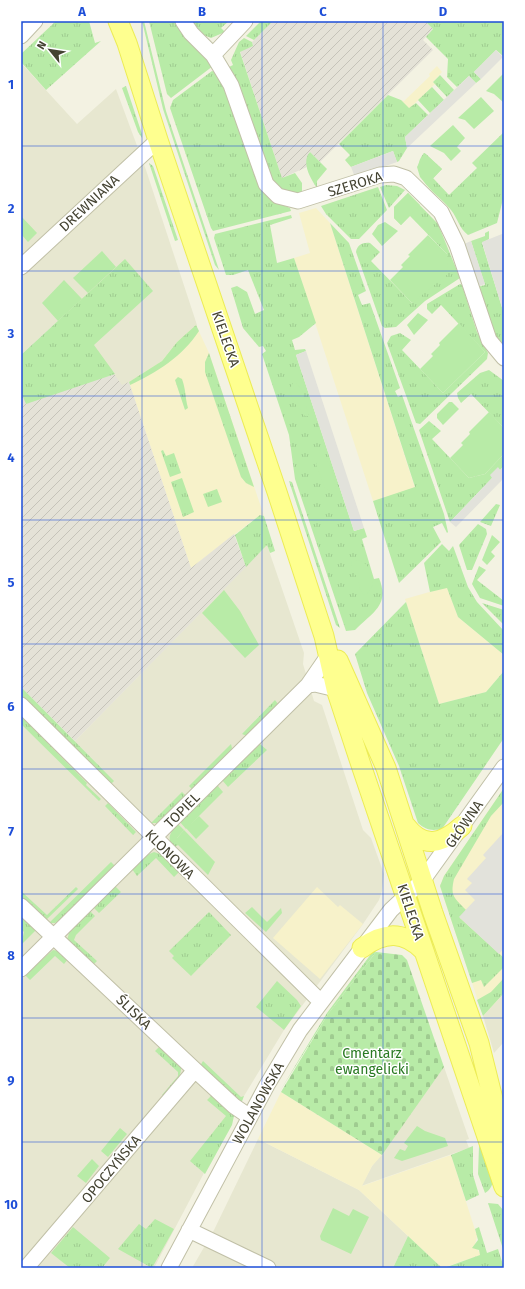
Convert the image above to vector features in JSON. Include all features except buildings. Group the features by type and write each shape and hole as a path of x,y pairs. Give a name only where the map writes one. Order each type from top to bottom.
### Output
{"main road":[{"name":"KIELECKA","path":"118,21 127,43 324,636 336,689 504,1187"},
{"name":"KIELECKA","path":"124,21 127,43"},
{"name":"KIELECKA","path":"324,636 337,658 377,744 406,826 422,881 479,1043 504,1143"},
{"path":"406,826 416,837 430,842 448,838 462,826"},
{"path":"362,948 380,938 396,935 409,939 424,951"}],"street":[{"path":"21,36 35,21"},
{"name":"SZEROKA","path":"183,21 191,33 213,55 231,85 263,177 269,188 278,196 298,201 380,175 394,174 406,178 441,212 458,245 489,340 504,358"},
{"path":"213,55 245,21"},
{"name":"DREWNIANA","path":"21,267 158,140"},
{"name":"TOPIEL","path":"21,969 308,685 328,656"},
{"path":"308,685 315,684 336,689"},
{"name":"KLONOWA","path":"21,705 321,1002"},
{"name":"GŁÓWNA","path":"422,881 504,767"},
{"name":"WOLANOWSKA","path":"169,1268 282,1059 321,1002 391,910 407,898 422,881"},
{"name":"ŚLISKA","path":"21,906 234,1106 250,1117"},
{"name":"OPOCZYŃSKA","path":"26,1268 195,1070"},
{"path":"189,1230 268,1268"}],"shaded area":[{"path":"273,21 425,21 433,29 423,40 433,50 320,162 310,152 307,157 307,167 282,178 240,51 253,46 252,42"},
{"path":"496,50 503,57 481,79 474,72"},
{"path":"22,64 77,124 116,89 146,170 197,325 177,342 162,361 146,373 122,386 69,311 21,355"},
{"path":"437,66 442,72 433,82 435,84 409,109 401,100 404,101 430,76 429,74"},
{"path":"469,76 476,83 407,148 405,137"},
{"path":"393,151 397,162 355,177 351,167"},
{"path":"316,208 330,223 415,488 373,501 294,258 310,253 299,213"},
{"path":"504,234 504,314 482,242"},
{"path":"471,241 485,284 477,287 464,244"},
{"path":"69,311 122,385 129,382 191,568 234,534 246,567 75,741 21,687 21,355"},
{"path":"196,325 209,353 264,516 260,515 191,568 129,382 162,361 177,342"},
{"path":"306,351 364,528 354,531 296,355"},
{"path":"498,467 500,470 504,467 504,478 456,527 450,522 492,478 490,475"},
{"path":"267,545 304,653 303,664 314,701 322,705 363,830 371,838 384,874 382,891 379,900 363,924 284,1030 244,1096 191,1161 204,1173 154,1268 21,1268 21,687 75,741"},
{"path":"447,587 458,617 504,655 504,671 486,692 439,704 405,599"},
{"path":"504,788 504,993 483,1016 440,886 444,876"},
{"path":"504,832 504,948 499,954 459,917 475,900 465,890 472,883 467,879 486,858 483,855"},
{"path":"317,887 338,907 340,905 363,924 320,979 273,938"},
{"path":"504,993 504,1042 494,1053 483,1016"},
{"path":"444,1067 469,1139 466,1140 469,1148 361,1186 372,1166"},
{"path":"281,1092 382,1155 372,1166 362,1186 451,1155 477,1236 475,1245 481,1255 442,1268 359,1190 258,1139"},
{"path":"258,1139 359,1190 408,1236 393,1268 192,1268 214,1230"}],"green space":[{"path":"56,21 89,21 95,43 101,41 46,90 21,62 21,54"},
{"path":"142,21 144,21 166,111 219,270 215,265 163,109"},
{"path":"149,21 176,21 183,34 213,66 171,98 167,94"},
{"path":"190,21 229,21 221,28 225,32 211,38 201,34"},
{"path":"261,21 273,21 254,40 246,36"},
{"path":"425,21 504,21 504,55 503,56 496,50 474,72 481,79 476,83 469,76 457,87 447,77 448,59 426,37 433,29"},
{"path":"244,38 252,42 253,46 240,52 282,178 295,173 302,183 302,192 297,194 286,193 272,182 236,81 229,67 233,65 231,60 239,42"},
{"path":"212,71 218,73 228,93 261,188 269,198 290,208 291,211 213,231 211,228 170,108 173,100"},
{"path":"504,73 503,102 494,94 486,91"},
{"path":"440,75 454,90 447,97 433,82"},
{"path":"126,86 142,138 138,132 122,88"},
{"path":"432,87 444,100 430,113 418,100"},
{"path":"388,95 401,100 409,108 416,103 428,115 405,137 407,148 399,161 397,162 393,151 351,167 345,160 350,155 339,144"},
{"path":"481,97 494,111 474,129 465,120 458,118"},
{"path":"453,125 465,138 457,147 461,151 451,161 444,153 430,146"},
{"path":"504,132 504,195 497,223 468,235 451,210 432,191 421,177 419,161 424,153 442,169 433,178 449,195 477,168 472,163"},
{"path":"310,152 327,169 317,181 317,188 309,175 306,165 307,156"},
{"path":"424,153 442,169 427,185 420,177 417,167"},
{"path":"149,163 153,166 178,240 175,241"},
{"path":"386,185 397,186 405,190 389,208 380,187"},
{"path":"378,187 387,210 359,239 351,239 326,214 321,206"},
{"path":"408,193 438,224 460,278 425,301 396,327 385,328 382,326 356,252 359,246 365,243 370,243 380,252 371,261 412,303 447,254 410,216 401,225 394,218 394,207"},
{"path":"408,193 420,205 401,225 394,218 394,207"},
{"path":"291,215 292,218 270,225 277,263 294,258 316,323 299,337 292,340 295,350 305,349 306,351 296,355 354,531 364,528 367,537 362,539 374,579 379,578 382,587 381,602 378,607 355,630 346,631 295,479 289,435 262,354 266,351 263,346 259,347 243,328 231,288 237,286 247,292 255,314 264,310 248,270 233,275 226,275 214,238 215,234"},
{"path":"21,216 37,233 28,242 21,234"},
{"path":"385,222 398,231 382,246 372,234 378,225"},
{"path":"330,223 349,243 366,291 358,295 362,305 370,303 400,388 395,391 398,397 402,395 444,514 448,532 447,533 442,523 433,527 441,542 399,583 373,501 415,487"},
{"path":"489,231 489,239 482,243 504,314 504,351 496,341 477,287 485,285 471,241 485,236 485,233"},
{"path":"428,235 447,254 448,274 412,303 390,280 403,267 401,265 410,256 408,255"},
{"path":"102,251 116,267 88,293 73,278"},
{"path":"125,259 153,291 94,345 115,374 26,404 21,392 21,355"},
{"path":"64,280 82,299 58,321 42,303"},
{"path":"460,284 462,285 477,332 488,353 487,359 420,424 416,423 387,343 391,336 400,333 411,340 402,350 443,393 485,352 441,305 432,314 427,309 427,304"},
{"path":"418,313 428,320 414,335 407,325"},
{"path":"459,323 485,352 443,393 420,369 433,356 431,354 440,345 439,343"},
{"path":"196,325 199,331 193,340 177,356 150,375 130,385 129,382 162,361 177,342"},
{"path":"209,353 254,487 246,483 241,477 205,372 205,362"},
{"path":"489,370 504,381 504,428 471,394 461,403 458,398 457,393 480,373"},
{"path":"178,377 182,379 184,387 188,408 185,410 175,380"},
{"path":"293,383 296,383 302,390 309,416 305,416 294,402 289,390"},
{"path":"449,402 452,402 459,409 443,425 437,418 437,414"},
{"path":"489,412 504,428 504,454 485,474 469,478 450,458 463,445 461,443 470,434 469,432"},
{"path":"429,421 441,431 432,439 469,478 485,474 504,454 504,466 500,470 498,468 493,477 450,522 419,430"},
{"path":"163,450 166,456 174,453 181,473 170,477 161,451"},
{"path":"323,458 331,467 336,489 332,492 325,488 316,464"},
{"path":"182,478 194,512 183,517 171,482"},
{"path":"289,481 292,482 340,628 336,625"},
{"path":"217,489 222,502 208,507 203,494"},
{"path":"496,504 500,505 491,526 480,522"},
{"path":"260,515 264,516 275,551 270,553 267,545 246,567 235,535"},
{"path":"478,524 486,529 487,534 472,570 467,570 459,545"},
{"path":"492,535 500,542 491,552 495,556 487,565 482,560"},
{"path":"442,544 449,551 453,546 468,587 477,602 504,631 504,655 458,617 447,588 430,592 424,563"},
{"path":"352,561 361,561 367,566 371,576 373,585 367,594 364,595 351,568"},
{"path":"479,566 486,570 477,580 504,601 504,606 480,598 472,584"},
{"path":"224,590 240,611 259,645 245,658 202,613"},
{"path":"406,602 439,704 486,692 504,671 504,738 442,829 438,830 426,829 418,823 399,766 367,693 355,654"},
{"path":"482,603 504,610 504,625"},
{"path":"21,687 114,781 110,785 21,696"},
{"path":"275,700 278,704 247,736 242,734"},
{"path":"21,716 87,783 86,785 101,799 99,801 21,724"},
{"path":"231,744 231,751 192,789 189,786"},
{"path":"260,744 267,750 228,787 222,780"},
{"path":"217,785 223,792 186,829 180,822"},
{"path":"504,788 504,802 491,816 454,879 452,889 458,902 466,910 460,918 504,958 504,967 484,987 481,980 472,983 440,886 444,876"},
{"path":"182,792 186,796 157,823 151,823"},
{"path":"108,803 136,832 133,835 105,806"},
{"path":"199,816 209,826 196,839 186,828"},
{"path":"178,824 184,830 177,838 178,845 174,848 170,842 170,836"},
{"path":"184,830 215,862 208,875 177,844 177,838"},
{"path":"154,852 160,854 179,872 174,877 156,858 137,876 132,869 147,855"},
{"path":"111,862 115,866 64,917 55,923 49,923"},
{"path":"115,886 121,892 99,913 94,908"},
{"path":"76,887 78,889 45,921 21,898 22,892 47,915"},
{"path":"252,907 267,922 281,908 282,913 266,932 245,913"},
{"path":"90,911 95,916 76,935 74,940 97,961 92,966 67,940 70,930"},
{"path":"209,912 231,935 191,976 172,958 174,956 169,951"},
{"path":"21,914 37,929 21,945 24,932 21,929"},
{"path":"53,950 59,951 69,958 64,964 55,956 30,980 25,975"},
{"path":"374,950 376,952 328,1014 280,1091 327,1013"},
{"name":"Cmentarz ewangelicki","path":"376,952 402,955 407,960 444,1067 382,1155 281,1092 328,1014"},
{"path":"504,978 504,993 483,1016 477,1000 491,992"},
{"path":"277,981 297,1000 301,1006 284,1030 256,1007"},
{"path":"160,1046 181,1067 178,1079 163,1096 162,1095 178,1076 178,1072 155,1051"},
{"path":"203,1061 241,1097 244,1096 241,1104 200,1066"},
{"path":"212,1095 234,1116 232,1125 205,1174 190,1161 226,1116 207,1100"},
{"path":"417,1126 425,1131 445,1138 448,1146 402,1161 394,1158 400,1149 405,1151 408,1146 404,1143"},
{"path":"120,1128 127,1134 108,1157 101,1151"},
{"path":"482,1145 490,1164 493,1177 490,1189 485,1193 478,1174 479,1146"},
{"path":"473,1146 473,1175 479,1195 466,1201 451,1155"},
{"path":"92,1159 99,1166 86,1183 77,1176"},
{"path":"488,1203 498,1204 504,1211 504,1252"},
{"path":"333,1208 349,1216 353,1209 369,1217 351,1254 321,1240 320,1236"},
{"path":"155,1219 174,1229 152,1268 118,1249 139,1224 146,1229"},
{"path":"73,1227 110,1258 102,1268 70,1268 51,1253"},
{"path":"479,1227 487,1253 498,1249 504,1268 444,1268 480,1255 479,1250 472,1248 478,1240 475,1229"},
{"path":"408,1236 442,1268 393,1268"}]}
